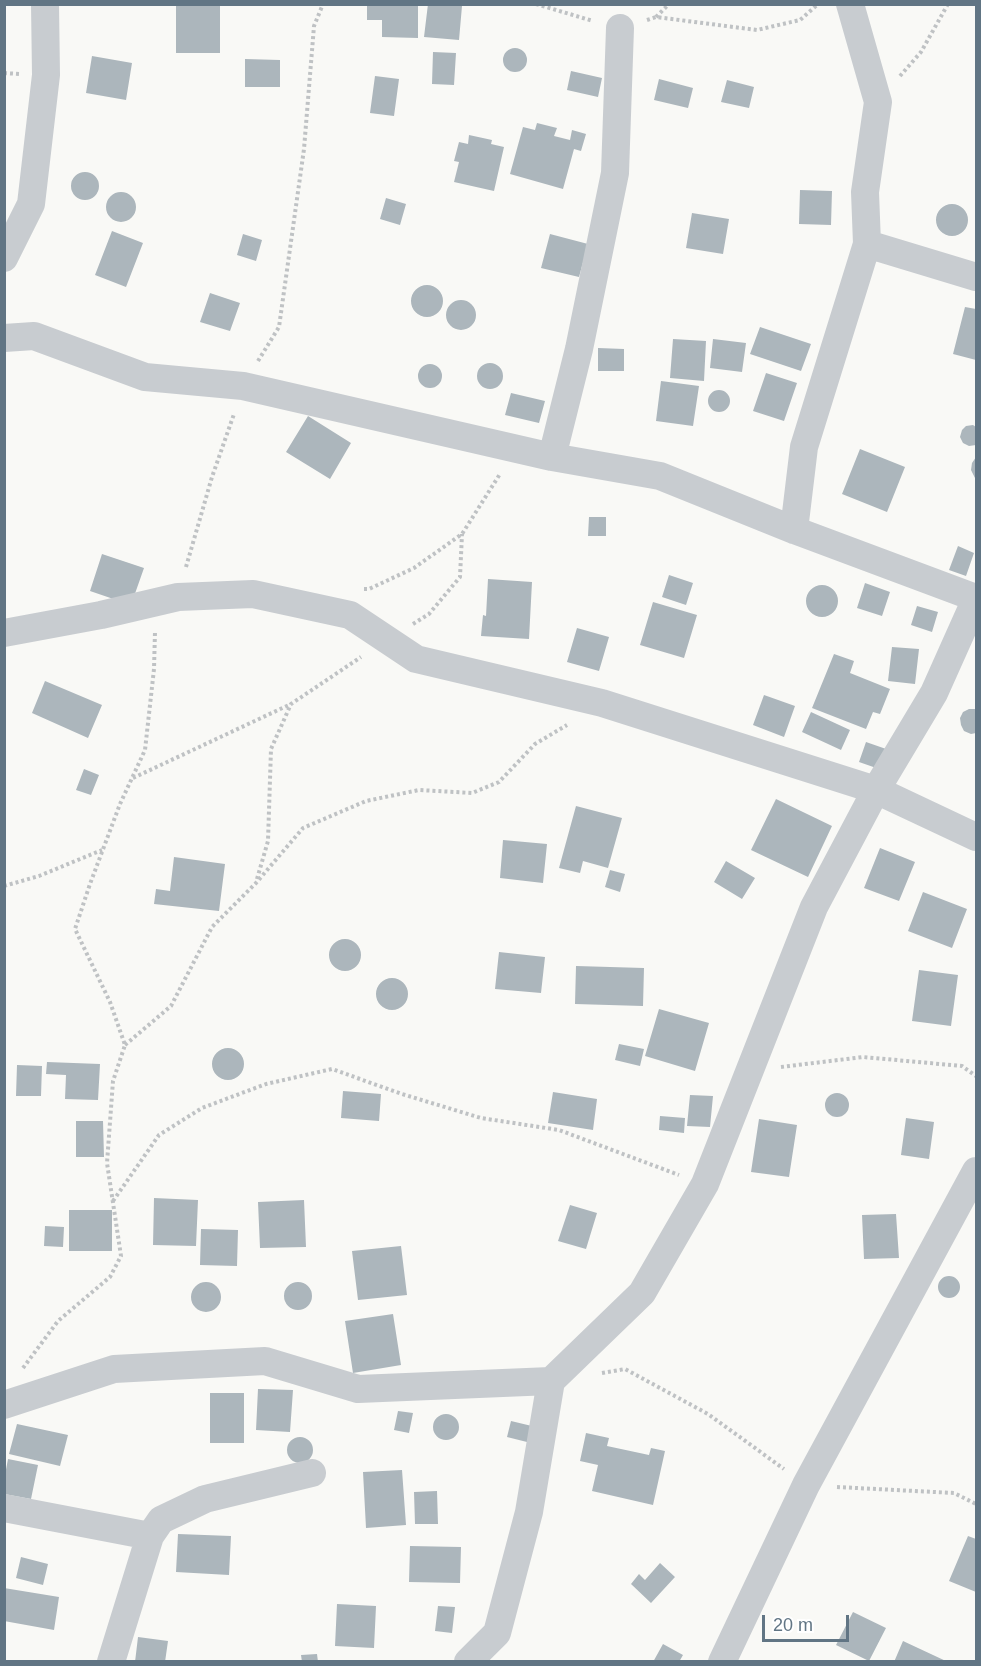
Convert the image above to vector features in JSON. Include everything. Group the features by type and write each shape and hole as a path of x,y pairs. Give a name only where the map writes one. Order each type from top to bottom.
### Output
{"street":[{"path":"4,258 31,204 46,75 45,4"},
{"path":"794,530 804,447 867,244 865,192 879,102 850,4"},
{"path":"552,457 579,349 615,173 620,28"},
{"path":"867,244 976,277"},
{"path":"4,338 33,336 145,377 243,386 552,457 660,476 976,599 934,693 876,789 814,908 705,1184 642,1293 551,1381 530,1512 497,1633 468,1662"},
{"path":"4,633 101,615 167,599 253,594 350,615 416,658 602,703 876,789 976,837"},
{"path":"722,1662 806,1485 976,1171"},
{"path":"4,1405 114,1369 265,1361 358,1389 551,1381"},
{"path":"111,1662 150,1536 161,1520 206,1499 312,1473"},
{"path":"4,1508 150,1536"}],"path":[{"path":"125,1045 110,1002 75,929 120,804 146,750 154,669 167,599 243,386 279,327 304,149 314,26 323,4"},
{"path":"536,4 620,28 656,17 757,30 800,20 818,4"},
{"path":"656,17 669,4"},
{"path":"879,102 921,52 948,4"},
{"path":"357,590 369,589 414,568 462,534 500,473 510,470"},
{"path":"132,778 291,704 429,614 460,577 462,534"},
{"path":"18,1375 58,1322 110,1277 121,1256 107,1163 113,1081 125,1045 171,1006 212,927 256,883 303,828 366,801 419,789 472,793 499,782 535,744 602,703"},
{"path":"256,883 268,841 271,749 291,704"},
{"path":"4,886 39,876 103,849"},
{"path":"750,1071 863,1057 962,1066 976,1076"},
{"path":"113,1202 159,1135 202,1108 266,1084 332,1069 402,1094 481,1118 559,1130 705,1184"},
{"path":"551,1381 625,1369 708,1414 806,1485 954,1493 976,1504"}],"building":[{"path":"176,4 220,4 220,53 176,53"},
{"path":"367,4 418,4 418,38 382,37 382,20 367,20"},
{"path":"428,4 462,6 459,40 424,37"},
{"path":"515,48 520,49 526,55 526,65 520,71 515,72 510,71 504,65 503,60 504,55 510,49"},
{"path":"433,52 456,53 454,85 432,84"},
{"path":"92,56 132,63 126,100 86,93"},
{"path":"245,59 280,60 280,87 245,87"},
{"path":"571,71 602,78 598,97 567,90"},
{"path":"375,76 399,79 394,116 370,113"},
{"path":"659,79 693,88 688,108 654,100"},
{"path":"727,80 754,87 749,108 721,102"},
{"path":"537,123 557,128 554,136 570,140 572,130 586,134 581,151 574,149 563,189 510,174 523,127 535,130"},
{"path":"469,135 492,140 491,144 504,147 494,191 454,182 459,162 454,161 459,142 468,144"},
{"path":"85,172 95,176 99,186 95,196 85,200 75,196 71,186 75,176"},
{"path":"800,190 832,191 831,225 799,224"},
{"path":"121,192 132,196 136,207 132,218 121,222 110,218 106,207 110,196"},
{"path":"386,198 406,204 400,225 380,219"},
{"path":"952,204 964,208 968,220 964,232 952,236 940,232 936,220 940,208"},
{"path":"692,213 729,219 723,254 686,248"},
{"path":"112,231 143,243 126,287 95,275"},
{"path":"243,234 262,240 256,261 237,255"},
{"path":"550,234 588,244 579,277 541,268"},
{"path":"427,285 438,290 443,301 438,312 427,317 416,312 411,301 416,290"},
{"path":"210,293 240,303 230,331 200,322"},
{"path":"461,300 472,304 476,315 472,326 461,330 450,326 446,315 450,304"},
{"path":"965,307 976,309 976,360 953,354"},
{"path":"760,327 811,344 801,371 750,354"},
{"path":"673,339 706,341 704,381 670,378"},
{"path":"713,339 746,343 742,372 710,368"},
{"path":"598,348 624,349 624,371 598,371"},
{"path":"490,363 499,367 503,376 499,385 490,389 481,385 477,376 481,367"},
{"path":"430,364 435,365 441,371 441,381 435,387 430,388 425,387 419,381 418,376 419,371 425,365"},
{"path":"766,373 797,383 784,421 753,411"},
{"path":"661,381 699,386 693,426 656,421"},
{"path":"715,390 723,390 730,397 730,405 723,412 715,412 708,405 708,397"},
{"path":"511,393 545,401 539,423 505,415"},
{"path":"308,416 351,443 330,479 286,452"},
{"path":"966,426 976,427 976,445 969,446 963,443 960,437"},
{"path":"860,449 905,467 887,512 842,494"},
{"path":"976,457 976,480 971,470"},
{"path":"589,517 606,517 606,536 588,536"},
{"path":"958,546 974,553 966,576 949,570"},
{"path":"102,554 144,568 131,605 90,591"},
{"path":"669,575 693,583 686,605 662,597"},
{"path":"488,579 532,582 529,639 481,636 483,615 486,616"},
{"path":"865,583 890,592 882,616 857,608"},
{"path":"822,585 833,590 838,601 833,612 822,617 811,612 806,601 811,590"},
{"path":"653,602 697,615 684,658 640,645"},
{"path":"917,606 938,612 932,632 911,625"},
{"path":"577,628 609,637 599,671 567,662"},
{"path":"892,647 919,649 915,684 888,681"},
{"path":"834,654 854,661 850,673 890,689 880,714 873,712 866,729 812,708"},
{"path":"45,681 102,705 88,738 32,713"},
{"path":"764,695 795,706 784,737 753,725"},
{"path":"976,709 976,733 971,734 964,731 960,718 963,712"},
{"path":"811,712 850,730 841,750 802,732"},
{"path":"866,742 889,750 882,770 859,762"},
{"path":"84,769 99,775 91,795 76,790"},
{"path":"776,799 832,826 808,877 751,850"},
{"path":"576,806 622,818 608,868 583,861 580,873 559,868"},
{"path":"503,840 547,844 543,883 500,878"},
{"path":"880,848 915,862 899,901 864,888"},
{"path":"174,857 225,864 219,911 154,904 156,889 170,891"},
{"path":"726,861 755,878 742,899 714,882"},
{"path":"610,870 625,874 620,892 605,887"},
{"path":"923,892 967,909 952,948 908,931"},
{"path":"345,939 356,944 361,955 356,966 345,971 334,966 329,955 334,944"},
{"path":"499,952 545,957 541,993 495,989"},
{"path":"576,966 644,968 643,1006 575,1004"},
{"path":"919,970 958,975 951,1026 912,1021"},
{"path":"392,978 403,983 408,994 403,1005 392,1010 381,1005 376,994 381,983"},
{"path":"659,1009 709,1023 695,1071 645,1056"},
{"path":"619,1044 644,1049 640,1066 615,1060"},
{"path":"228,1048 239,1053 244,1064 239,1075 228,1080 217,1075 212,1064 217,1053"},
{"path":"47,1062 100,1064 98,1100 65,1099 66,1075 46,1074"},
{"path":"17,1065 42,1066 41,1096 16,1096"},
{"path":"343,1091 381,1094 379,1121 341,1118"},
{"path":"553,1092 597,1099 593,1130 548,1123"},
{"path":"837,1093 846,1096 849,1105 846,1114 837,1117 828,1114 825,1105 828,1096"},
{"path":"690,1095 713,1096 710,1127 687,1126"},
{"path":"660,1116 685,1118 684,1133 659,1130"},
{"path":"906,1118 934,1122 929,1159 901,1155"},
{"path":"759,1119 797,1125 789,1177 751,1172"},
{"path":"76,1121 103,1121 104,1157 76,1157"},
{"path":"154,1198 198,1200 196,1246 153,1245"},
{"path":"304,1200 306,1247 260,1248 258,1202"},
{"path":"570,1205 597,1213 586,1249 558,1241"},
{"path":"69,1210 112,1210 112,1251 69,1251"},
{"path":"896,1214 899,1258 864,1259 862,1215"},
{"path":"45,1226 64,1227 63,1247 44,1246"},
{"path":"201,1229 238,1230 237,1266 200,1265"},
{"path":"401,1246 407,1295 358,1300 352,1251"},
{"path":"945,1276 953,1276 960,1283 960,1291 953,1298 945,1298 938,1291 938,1283"},
{"path":"206,1282 217,1286 221,1297 217,1308 206,1312 195,1308 191,1297 195,1286"},
{"path":"298,1282 308,1286 312,1296 308,1306 298,1310 288,1306 284,1296 288,1286"},
{"path":"393,1314 401,1365 353,1373 345,1321"},
{"path":"258,1389 293,1390 290,1432 256,1430"},
{"path":"210,1393 244,1393 244,1443 210,1443"},
{"path":"398,1411 413,1413 409,1433 394,1430"},
{"path":"446,1414 455,1418 459,1427 455,1436 446,1440 437,1436 433,1427 437,1418"},
{"path":"511,1421 536,1427 531,1443 507,1437"},
{"path":"17,1424 68,1435 60,1466 9,1454"},
{"path":"586,1433 609,1438 607,1446 649,1455 651,1448 665,1451 653,1505 592,1491 598,1465 580,1461"},
{"path":"300,1437 309,1441 313,1450 309,1459 300,1463 291,1459 287,1450 291,1441"},
{"path":"8,1459 38,1465 31,1499 4,1494"},
{"path":"402,1470 406,1525 366,1528 363,1472"},
{"path":"437,1491 438,1524 415,1524 414,1492"},
{"path":"178,1534 231,1536 229,1575 176,1572"},
{"path":"968,1536 976,1539 976,1592 949,1581"},
{"path":"410,1546 461,1547 460,1583 409,1582"},
{"path":"21,1557 48,1564 43,1585 16,1578"},
{"path":"660,1563 675,1577 651,1603 631,1584 639,1574 645,1580"},
{"path":"4,1588 59,1597 54,1630 4,1621"},
{"path":"337,1604 376,1606 374,1648 335,1646"},
{"path":"438,1606 455,1607 452,1633 435,1631"},
{"path":"853,1612 886,1628 869,1661 836,1645"},
{"path":"138,1637 168,1641 165,1662 135,1662"},
{"path":"903,1641 948,1662 894,1662"},
{"path":"663,1644 683,1655 679,1662 653,1662"},
{"path":"317,1654 318,1662 302,1662 301,1655"}]}
